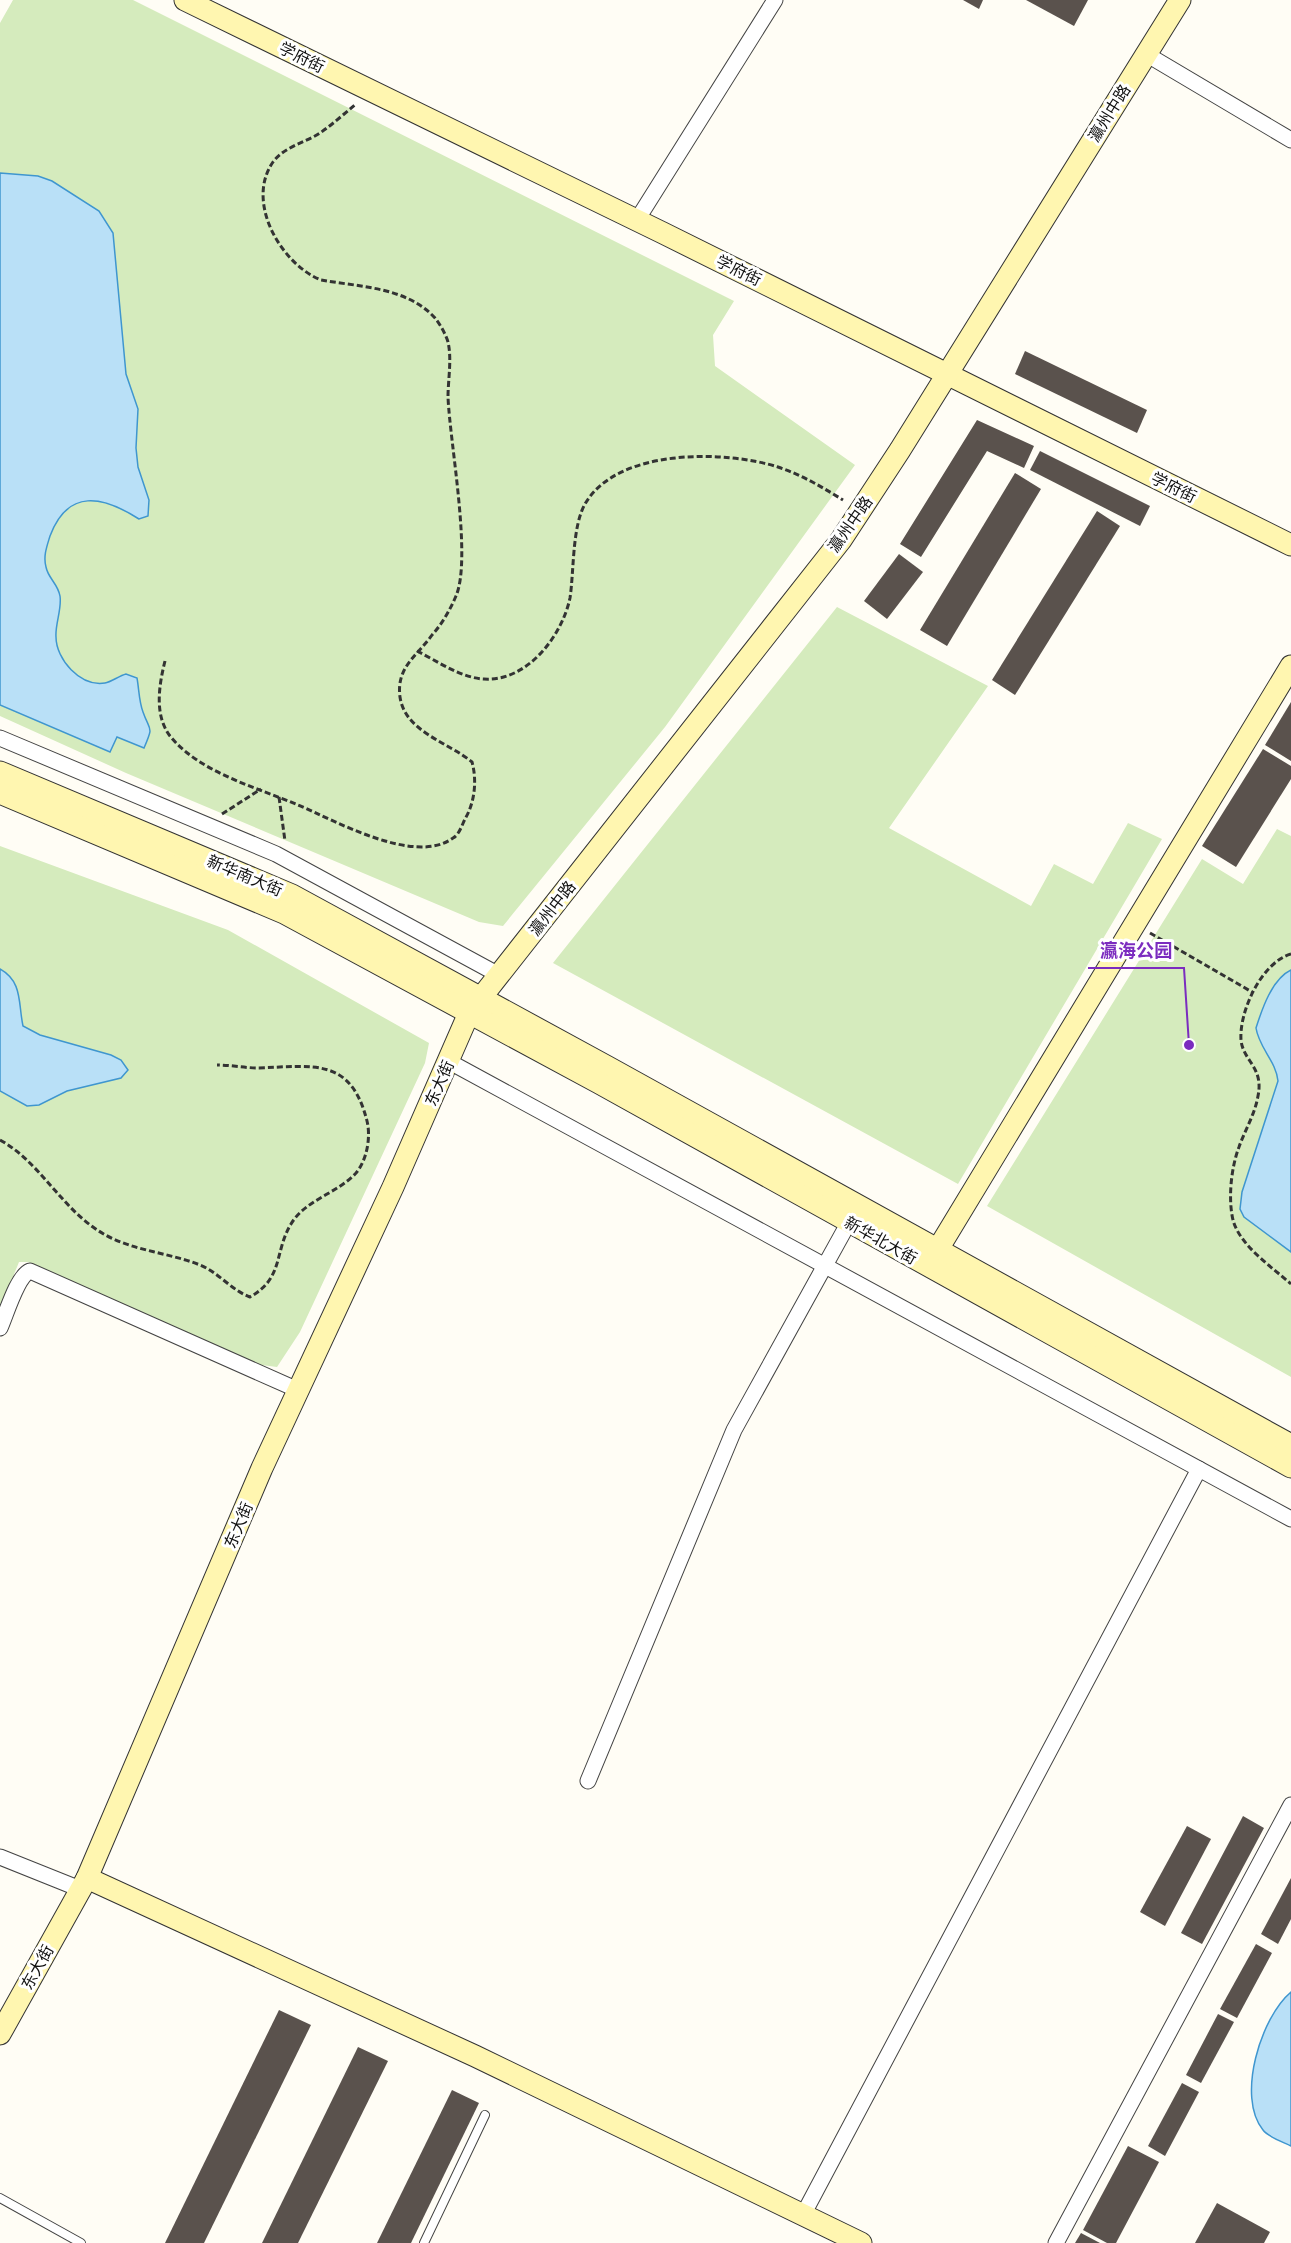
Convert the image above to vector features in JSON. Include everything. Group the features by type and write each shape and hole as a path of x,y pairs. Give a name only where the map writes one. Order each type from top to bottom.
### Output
{"main road":[{"name":"学府街","path":"185,0 637,220 1291,545"},
{"name":"瀛州中路","path":"476,1005 841,540 1180,0"},
{"path":"938,1250 1291,666"},
{"name":"新华南大街","path":"0,772 292,896 476,1005"},
{"name":"新华南大街","path":"0,792 284,913 476,1005"},
{"name":"东大街","path":"0,2034 83,1883 262,1468 448,1061 476,1005"},
{"name":"新华北大街","path":"476,1005 849,1222 1291,1467"},
{"name":"新华北大街","path":"476,1005 938,1250 1291,1445"},
{"path":"83,1883 475,2056 861,2243"}],"street":[{"path":"637,220 775,0"},
{"path":"1146,54 1291,140"},
{"path":"0,738 288,860 499,975"},
{"path":"448,1061 1291,1519"},
{"path":"588,1781 734,1430 849,1222"},
{"path":"0,1328 24,1273 30,1271 298,1390"},
{"path":"803,2215 1199,1469"},
{"path":"1056,2243 1291,1805"},
{"path":"0,1857 83,1883"}],"lane":[{"path":"424,2243 485,2115"},
{"path":"0,2198 81,2243"}],"path":[{"path":"165,661 159,712 170,735 189,754 218,771 373,837 411,848 433,847 455,838 468,816 475,774 472,762 461,752 426,734 403,709 399,694 401,677 408,661 446,616 457,594 460,573 460,544 448,398 448,342 437,320 409,297 321,280 308,275 272,231 266,218 263,197 274,161 287,149 319,134 372,91"},
{"path":"417,651 457,672 483,680 512,673 535,660 554,637 564,617 584,505 610,478 625,469 656,462 699,457 740,459 777,467 806,478 860,510"},
{"path":"205,824 261,789"},
{"path":"279,797 288,860"},
{"path":"1135,924 1252,992"},
{"path":"1291,954 1284,956 1268,969 1252,992 1246,1006 1241,1041 1258,1073 1259,1094 1238,1149 1231,1195 1233,1221 1245,1242 1291,1284"},
{"path":"0,1140 11,1146 33,1166 71,1208 94,1228 119,1242 202,1265 229,1287 250,1297 269,1284 291,1223 357,1171 365,1154 369,1131 360,1096 349,1082 337,1074 320,1067 253,1068 218,1065"}],"green space":[{"path":"13,0 133,0 734,301 713,335 715,366 855,465 665,727 503,926 479,922 126,773 0,716 0,23"},
{"path":"837,607 988,686 889,828 1031,906 1054,864 1093,884 1128,823 1162,839 958,1184 553,963"},
{"path":"1277,829 1291,836 1291,1377 987,1206 1202,859 1243,884"},
{"path":"0,846 228,930 429,1043 425,1063 300,1332 277,1367 254,1364 28,1262 19,1262 0,1309"}],"water":[{"path":"0,173 38,176 52,181 99,211 113,233 126,374 138,409 136,448 138,467 149,500 148,516 139,519 126,511 100,502 77,503 66,510 50,536 45,563 60,596 56,632 60,654 71,670 87,681 105,683 126,674 137,678 142,708 150,729 144,748 117,737 110,752 0,705"},
{"path":"0,969 13,980 16,987 23,1026 40,1035 111,1055 121,1060 128,1070 121,1078 67,1091 39,1105 27,1106 0,1091"},
{"path":"1291,970 1291,1252 1244,1217 1240,1209 1242,1192 1278,1081 1256,1028 1273,987 1284,974"},
{"path":"1291,1992 1291,2146 1263,2130 1255,2116 1252,2078 1262,2038 1270,2019"}],"building":[{"path":"963,0 983,0 979,9"},
{"path":"1026,0 1088,0 1074,26"},
{"path":"1025,351 1147,410 1137,433 1015,374"},
{"path":"977,420 1034,446 1024,468 987,451 921,557 900,544"},
{"path":"1040,451 1150,506 1140,526 1030,470"},
{"path":"1015,473 1041,489 947,646 920,630"},
{"path":"1097,511 1120,526 1015,695 992,680"},
{"path":"899,554 923,572 887,619 864,601"},
{"path":"1291,702 1291,761 1265,745"},
{"path":"1263,749 1291,766 1291,779 1236,867 1202,846"},
{"path":"1243,1816 1264,1828 1202,1944 1181,1933"},
{"path":"1187,1826 1211,1839 1165,1926 1140,1912"},
{"path":"1291,1878 1291,1919 1278,1944 1261,1934"},
{"path":"1256,1944 1272,1953 1237,2018 1220,2009"},
{"path":"279,2010 311,2025 204,2243 165,2243"},
{"path":"1218,2014 1234,2022 1201,2083 1186,2075"},
{"path":"358,2047 388,2061 298,2243 262,2243"},
{"path":"1182,2083 1199,2092 1165,2156 1148,2146"},
{"path":"452,2090 479,2103 411,2243 377,2243"},
{"path":"1128,2146 1159,2162 1116,2243 1107,2243 1083,2230"},
{"path":"1217,2203 1270,2232 1264,2243 1195,2243"},
{"path":"1081,2233 1100,2243 1075,2243"}],"place":[{"name":"瀛海公园","path":"1189,1045"}]}
